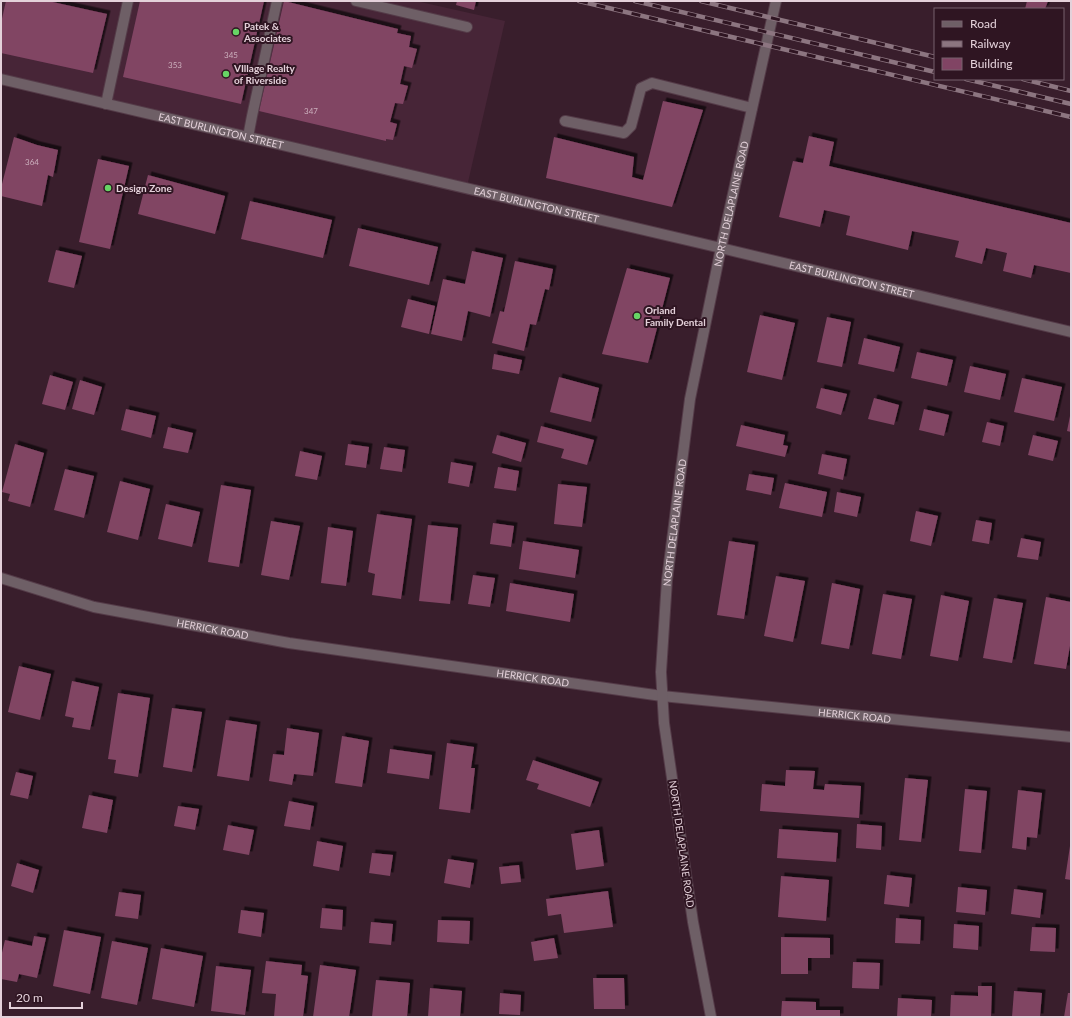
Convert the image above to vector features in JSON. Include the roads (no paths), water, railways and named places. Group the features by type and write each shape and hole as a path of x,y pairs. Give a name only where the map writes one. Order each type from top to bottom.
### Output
{"street":[{"path":"106,104 128,1"},
{"path":"248,137 277,1"},
{"path":"356,1 467,27"},
{"name":"NORTH DELAPLAINE ROAD","path":"711,1017 693,922 664,723 661,672 667,580 690,399 721,248 776,1"},
{"name":"EAST BURLINGTON STREET","path":"1,79 721,248 1071,332"},
{"path":"565,121 624,133 631,126 641,88 652,83 752,108"},
{"name":"HERRICK ROAD","path":"1,578 94,607 289,643 662,696 1071,737"}],"railway":[{"path":"579,1 1071,117"},
{"path":"635,1 934,72"},
{"path":"701,1 934,57"},
{"path":"970,80 1071,104"},
{"path":"1027,80 1071,91"}],"place":[{"name":"Patek & Associates","path":"236,32"},
{"name":"VIllage Realty of Riverside","path":"226,74"},
{"name":"Design Zone","path":"108,188"},
{"name":"Orland Family Dental","path":"637,316"}]}
